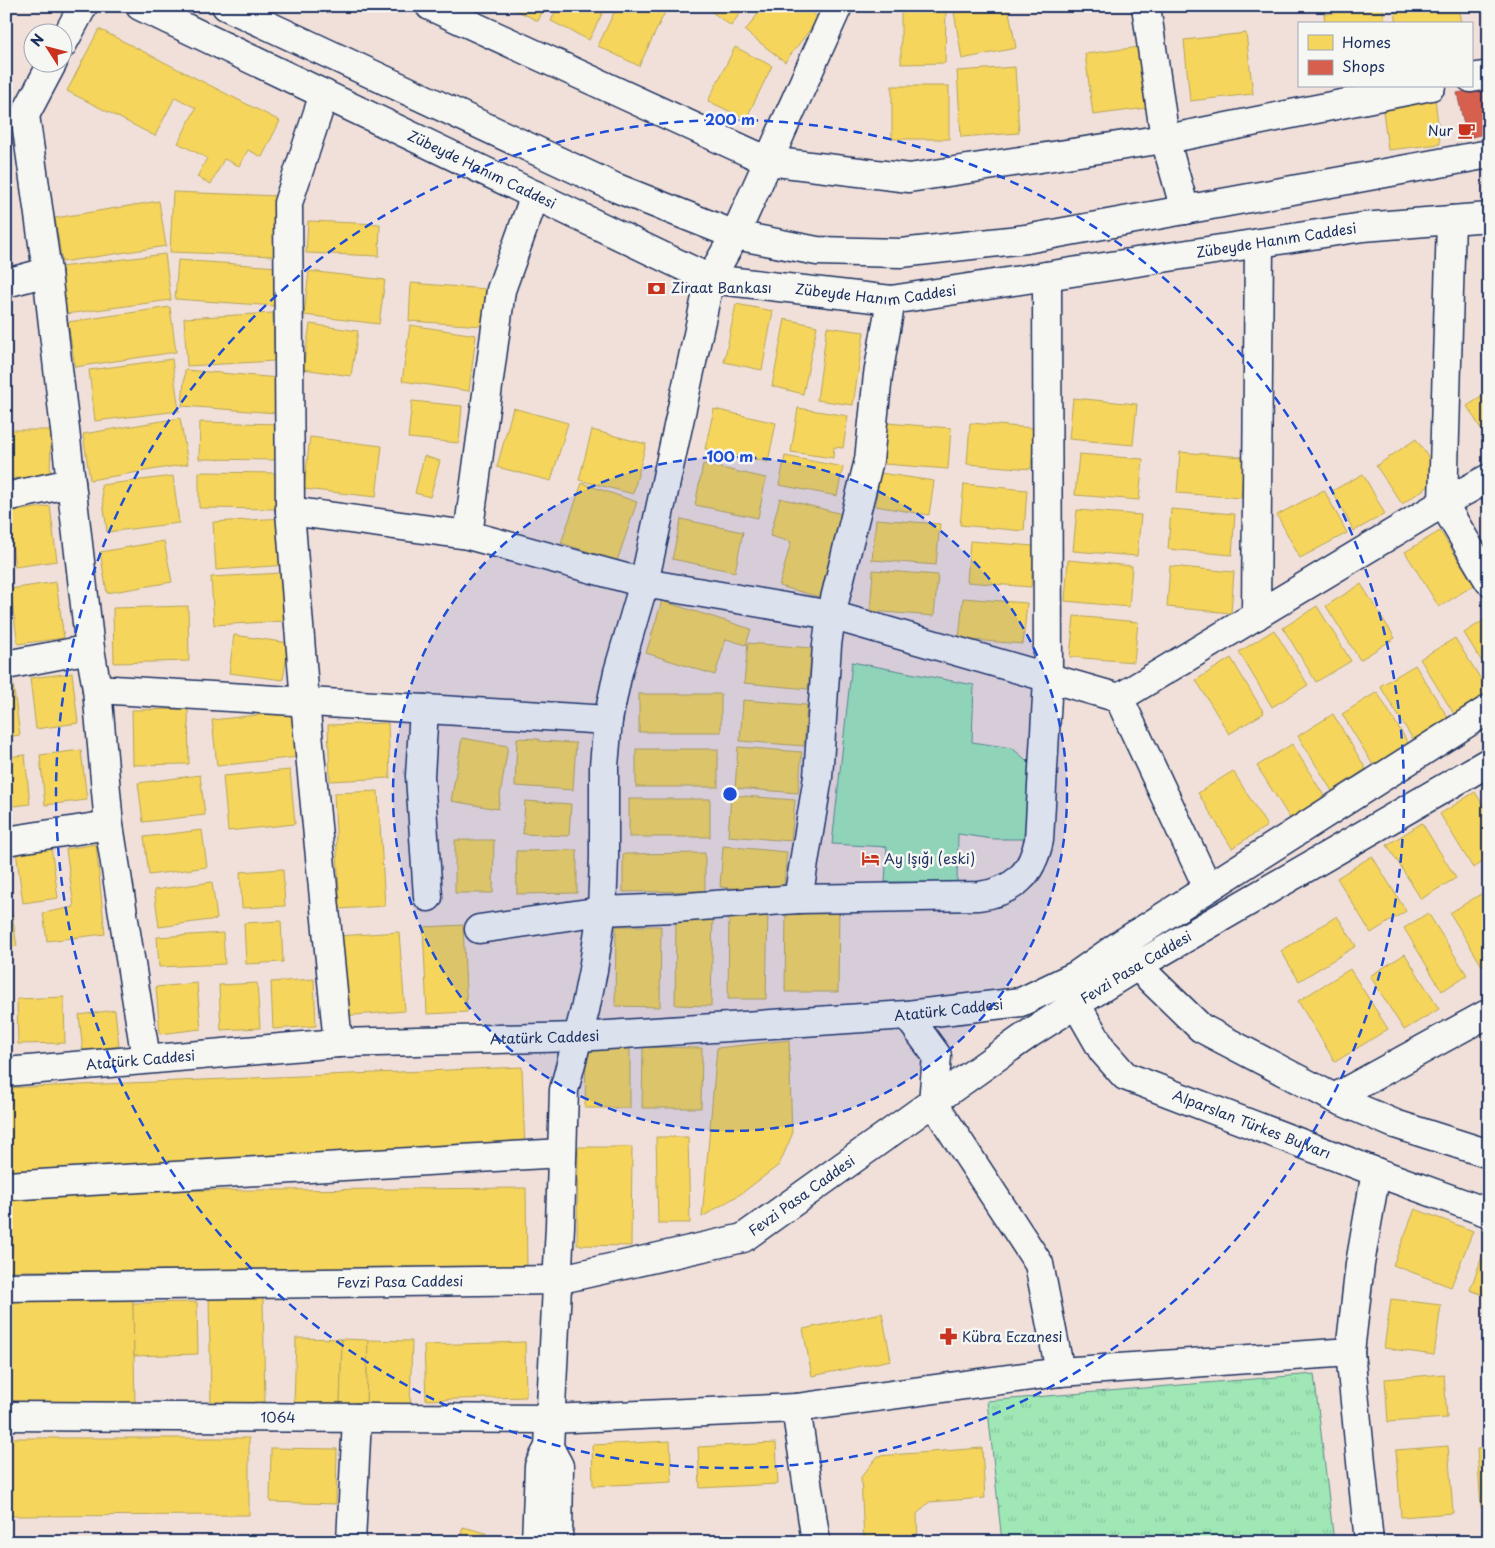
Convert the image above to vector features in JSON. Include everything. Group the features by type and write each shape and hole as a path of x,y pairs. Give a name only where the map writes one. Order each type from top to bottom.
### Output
{"street":[{"path":"72,26 83,6"},
{"name":"Zübeyde Hanım Caddesi","path":"140,6 710,279 891,300 1363,227 1489,217"},
{"path":"226,6 614,187 734,234 817,251 901,253 1026,239 1489,154"},
{"path":"430,6 768,161 910,178 1165,138 1421,88"},
{"path":"536,1542 539,1466 549,1447 564,1090 593,970 602,911 604,766 608,720 618,672 644,583 710,279 734,234 838,6"},
{"path":"1146,6 1165,138 1185,210"},
{"path":"46,72 16,117 47,272 90,649 97,689 109,825 146,1059"},
{"path":"1472,78 1489,75"},
{"path":"324,94 288,202 290,511 305,702 338,1043"},
{"path":"468,535 501,290 535,195"},
{"path":"1451,220 1443,503 1489,581"},
{"path":"1256,616 1259,243"},
{"path":"6,283 47,272"},
{"path":"479,929 602,911 798,899 980,896 999,892 1017,882 1026,874 1037,852 1040,840 1048,679 1047,276"},
{"path":"798,899 818,777 827,645 831,615 869,460 878,375 891,300"},
{"path":"290,511 468,535 644,583 831,615 1119,698 1443,503 1489,478"},
{"path":"6,496 71,483"},
{"path":"6,665 90,649"},
{"path":"97,689 608,720"},
{"path":"1119,698 1208,888"},
{"path":"424,709 420,776 428,896"},
{"name":"Fevzi Pasa Caddesi","path":"1077,975 1124,942 1489,709"},
{"name":"Fevzi Pasa Caddesi","path":"6,1287 557,1280 743,1238 1029,1034 1076,1004 1137,966 1489,762"},
{"path":"6,840 109,825"},
{"path":"1124,942 1137,966 1202,1028 1334,1098 1395,1124 1489,1154"},
{"path":"1076,1004 1077,975"},
{"name":"Atatürk Caddesi","path":"6,1072 338,1043 578,1036 907,1015 1021,1002 1077,975"},
{"name":"Alparslan Türkes Bulvarı","path":"1076,1004 1102,1051 1125,1076 1489,1213"},
{"path":"1334,1098 1489,1013"},
{"path":"907,1015 937,1056 933,1102 1039,1264 1060,1372"},
{"path":"6,1186 562,1152"},
{"path":"1369,1542 1350,1352 1360,1264 1376,1172"},
{"name":"1064","path":"6,1416 550,1418 796,1408 1060,1372 1350,1352"},
{"path":"796,1408 816,1542"},
{"path":"351,1542 356,1418"},
{"path":"549,1447 559,1466 558,1542"}],"green space":[{"path":"852,662 974,685 972,742 1012,748 1032,765 1026,839 993,839 958,834 957,883 885,882 887,847 832,844"},
{"path":"1314,1374 1334,1542 1002,1542 987,1401"}],"building: Homes":[{"path":"508,6 545,6 538,21"},
{"path":"558,6 606,6 589,40 551,21"},
{"path":"617,6 668,6 639,66 598,46"},
{"path":"704,6 745,6 731,26"},
{"path":"764,6 804,6 819,18 785,62 745,31"},
{"path":"901,6 946,6 945,63 901,64"},
{"path":"953,6 1008,6 1016,48 962,59"},
{"path":"1383,6 1385,22 1325,22 1324,14"},
{"path":"1394,6 1458,6 1461,22 1397,22"},
{"path":"99,29 280,121 262,157 248,150 239,166 224,159 211,184 197,177 207,158 178,143 196,108 175,97 155,136 67,91"},
{"path":"1246,33 1253,94 1190,101 1184,40"},
{"path":"735,47 772,66 746,119 708,101"},
{"path":"1140,47 1147,108 1093,115 1085,54"},
{"path":"1015,67 1019,133 961,137 957,71"},
{"path":"892,86 949,86 949,139 892,139"},
{"path":"1435,97 1440,144 1388,150 1382,103"},
{"path":"173,192 279,196 276,256 170,252"},
{"path":"159,201 166,246 62,262 55,218"},
{"path":"308,221 380,224 379,256 306,253"},
{"path":"6,239 12,265 6,266"},
{"path":"165,254 171,300 66,314 60,267"},
{"path":"178,260 278,267 275,306 175,299"},
{"path":"309,271 385,280 379,324 304,315"},
{"path":"411,283 486,289 483,326 409,321"},
{"path":"736,304 773,311 762,370 724,362"},
{"path":"170,307 176,352 75,367 68,322"},
{"path":"273,313 275,361 187,366 184,318"},
{"path":"785,319 817,326 803,394 772,386"},
{"path":"310,324 358,331 351,376 303,369"},
{"path":"410,325 476,335 469,391 402,381"},
{"path":"827,327 864,332 853,405 817,400"},
{"path":"172,359 179,411 95,421 89,370"},
{"path":"185,370 279,378 276,413 182,406"},
{"path":"1489,392 1489,442 1467,406"},
{"path":"1073,398 1137,404 1133,445 1069,439"},
{"path":"412,401 462,406 459,443 408,438"},
{"path":"513,408 568,423 551,481 497,467"},
{"path":"798,408 848,416 843,448 834,447 833,458 791,452"},
{"path":"714,409 776,423 768,462 705,449"},
{"path":"180,418 188,464 90,480 83,434"},
{"path":"200,422 280,424 279,460 199,459"},
{"path":"887,423 951,428 948,469 884,464"},
{"path":"970,423 1034,428 1031,469 967,464"},
{"path":"6,430 51,430 50,479 6,478"},
{"path":"592,430 646,444 633,494 579,480"},
{"path":"310,437 382,446 376,497 304,489"},
{"path":"1416,439 1442,477 1402,504 1376,466"},
{"path":"1180,452 1244,457 1241,498 1177,493"},
{"path":"1079,454 1143,459 1139,500 1075,495"},
{"path":"424,456 440,461 430,497 415,493"},
{"path":"785,456 843,467 837,496 779,485"},
{"path":"703,464 766,478 758,518 695,505"},
{"path":"199,472 279,473 278,509 199,508"},
{"path":"880,473 934,481 929,515 875,506"},
{"path":"1363,474 1385,514 1354,531 1332,491"},
{"path":"173,476 179,523 107,532 101,485"},
{"path":"582,483 637,502 617,561 561,543"},
{"path":"964,484 1027,490 1024,531 960,525"},
{"path":"1324,490 1347,533 1300,558 1277,515"},
{"path":"780,498 842,514 820,597 779,586 791,542 770,536"},
{"path":"50,506 57,561 15,567 8,512"},
{"path":"1171,509 1235,514 1232,555 1168,549"},
{"path":"1077,510 1141,515 1137,556 1073,551"},
{"path":"284,518 287,565 216,570 213,522"},
{"path":"681,519 743,532 735,572 672,559"},
{"path":"876,519 940,524 936,565 872,560"},
{"path":"1440,531 1474,585 1439,607 1405,552"},
{"path":"164,541 172,582 107,593 100,552"},
{"path":"970,541 1034,546 1031,587 967,582"},
{"path":"1068,560 1132,566 1129,607 1065,601"},
{"path":"1170,566 1234,572 1231,613 1167,607"},
{"path":"873,570 938,575 934,616 870,611"},
{"path":"282,573 285,621 214,625 211,577"},
{"path":"56,582 64,638 18,644 10,589"},
{"path":"1361,584 1395,638 1360,660 1326,606"},
{"path":"963,598 1027,603 1023,644 959,639"},
{"path":"662,601 751,629 746,645 726,639 715,675 646,653"},
{"path":"188,606 189,661 114,663 113,608"},
{"path":"1317,606 1351,661 1316,682 1283,628"},
{"path":"1074,616 1138,622 1134,662 1070,657"},
{"path":"1489,617 1489,673 1464,633"},
{"path":"6,620 13,651 6,652"},
{"path":"1274,630 1308,685 1272,707 1239,652"},
{"path":"234,635 289,643 283,680 229,673"},
{"path":"1455,638 1489,692 1454,714 1420,659"},
{"path":"748,643 812,648 808,689 744,683"},
{"path":"1231,658 1264,713 1229,734 1196,680"},
{"path":"1415,665 1449,719 1414,741 1380,686"},
{"path":"72,673 78,723 36,729 30,678"},
{"path":"13,684 20,735 6,737 6,685"},
{"path":"1377,692 1410,746 1375,768 1342,714"},
{"path":"639,694 721,694 721,732 639,732"},
{"path":"743,700 807,705 804,746 740,741"},
{"path":"188,709 189,764 133,765 132,710"},
{"path":"294,711 298,757 217,766 212,720"},
{"path":"1333,714 1366,769 1332,791 1298,736"},
{"path":"388,723 390,778 330,781 328,725"},
{"path":"462,738 508,746 498,809 451,801"},
{"path":"517,738 576,743 573,790 515,786"},
{"path":"1292,744 1326,799 1291,820 1257,766"},
{"path":"738,747 802,752 798,793 735,788"},
{"path":"636,749 718,749 718,787 636,787"},
{"path":"81,750 87,800 45,805 40,755"},
{"path":"25,755 30,804 6,807 6,757"},
{"path":"290,770 295,824 228,831 223,776"},
{"path":"1233,771 1267,826 1232,848 1198,793"},
{"path":"200,775 205,815 143,822 138,783"},
{"path":"378,791 385,906 340,909 334,793"},
{"path":"1475,792 1489,815 1489,859 1473,868 1440,814"},
{"path":"731,795 795,800 791,841 728,836"},
{"path":"629,799 710,799 710,837 629,837"},
{"path":"525,801 571,804 569,836 523,834"},
{"path":"1422,823 1456,878 1421,899 1387,845"},
{"path":"202,830 207,867 149,875 144,837"},
{"path":"455,840 494,840 493,893 455,893"},
{"path":"96,844 105,934 47,941 43,913 74,907 66,849"},
{"path":"51,846 58,898 23,903 16,851"},
{"path":"723,846 787,852 783,893 720,887"},
{"path":"577,850 577,893 517,894 516,851"},
{"path":"705,853 705,891 623,892 623,854"},
{"path":"1372,856 1406,911 1371,933 1337,878"},
{"path":"283,869 285,906 242,908 240,872"},
{"path":"6,877 17,946 6,948"},
{"path":"212,882 217,919 159,927 154,890"},
{"path":"1489,889 1489,962 1482,966 1450,913"},
{"path":"786,905 839,906 838,992 785,992"},
{"path":"729,909 768,910 766,999 728,999"},
{"path":"676,912 713,913 711,1006 675,1005"},
{"path":"1428,913 1467,975 1442,991 1404,928"},
{"path":"1337,916 1356,946 1299,981 1281,951"},
{"path":"281,921 283,962 246,964 244,923"},
{"path":"463,925 467,1012 427,1014 423,927"},
{"path":"616,926 661,926 660,1007 615,1006"},
{"path":"399,932 405,1011 342,1016 337,936"},
{"path":"223,933 225,964 159,967 157,937"},
{"path":"1405,954 1439,1009 1404,1030 1370,976"},
{"path":"1350,969 1388,1029 1335,1062 1298,1001"},
{"path":"314,979 316,1026 273,1029 271,982"},
{"path":"197,983 201,1029 160,1034 156,987"},
{"path":"257,983 260,1028 221,1030 219,985"},
{"path":"64,997 65,1043 18,1044 17,999"},
{"path":"115,1010 119,1046 83,1051 79,1015"},
{"path":"789,1040 792,1135 779,1165 742,1193 702,1217 717,1048"},
{"path":"643,1047 702,1048 701,1108 642,1108"},
{"path":"586,1049 630,1049 630,1108 585,1108"},
{"path":"522,1067 525,1150 6,1171 6,1088"},
{"path":"656,1137 688,1137 690,1223 658,1223"},
{"path":"578,1147 632,1147 631,1246 577,1245"},
{"path":"526,1188 527,1268 6,1271 6,1192"},
{"path":"1415,1209 1473,1231 1451,1287 1393,1265"},
{"path":"1486,1246 1489,1247 1489,1297 1470,1290"},
{"path":"263,1297 265,1402 211,1404 209,1298"},
{"path":"133,1299 135,1404 6,1407 6,1302"},
{"path":"1391,1299 1441,1305 1434,1355 1384,1348"},
{"path":"197,1302 198,1354 134,1356 133,1303"},
{"path":"882,1313 891,1360 812,1376 803,1329"},
{"path":"296,1338 342,1339 340,1407 294,1406"},
{"path":"342,1339 368,1340 366,1407 340,1407"},
{"path":"368,1340 412,1341 410,1408 366,1407"},
{"path":"525,1342 526,1397 426,1400 424,1345"},
{"path":"1444,1374 1447,1418 1388,1422 1385,1379"},
{"path":"6,1438 249,1438 249,1515 6,1516"},
{"path":"670,1441 672,1482 593,1486 592,1445"},
{"path":"776,1443 778,1484 700,1488 698,1447"},
{"path":"1448,1446 1453,1513 1401,1517 1396,1450"},
{"path":"271,1448 337,1449 336,1504 270,1502"},
{"path":"982,1448 985,1498 929,1502 917,1514 918,1542 864,1542 861,1477 878,1456"},
{"path":"1489,1448 1489,1508 1481,1508 1477,1449"},
{"path":"463,1527 486,1533 484,1542 459,1542"}],"building: Shops":[{"path":"1489,87 1489,133 1467,138 1457,93"}],"place":[{"name":"Nur","path":"1467,131"},
{"name":"Ziraat Bankası","path":"657,288"},
{"name":"Ay Işığı (eski)","path":"870,859"},
{"name":"Kübra Eczanesi","path":"948,1337"}]}
